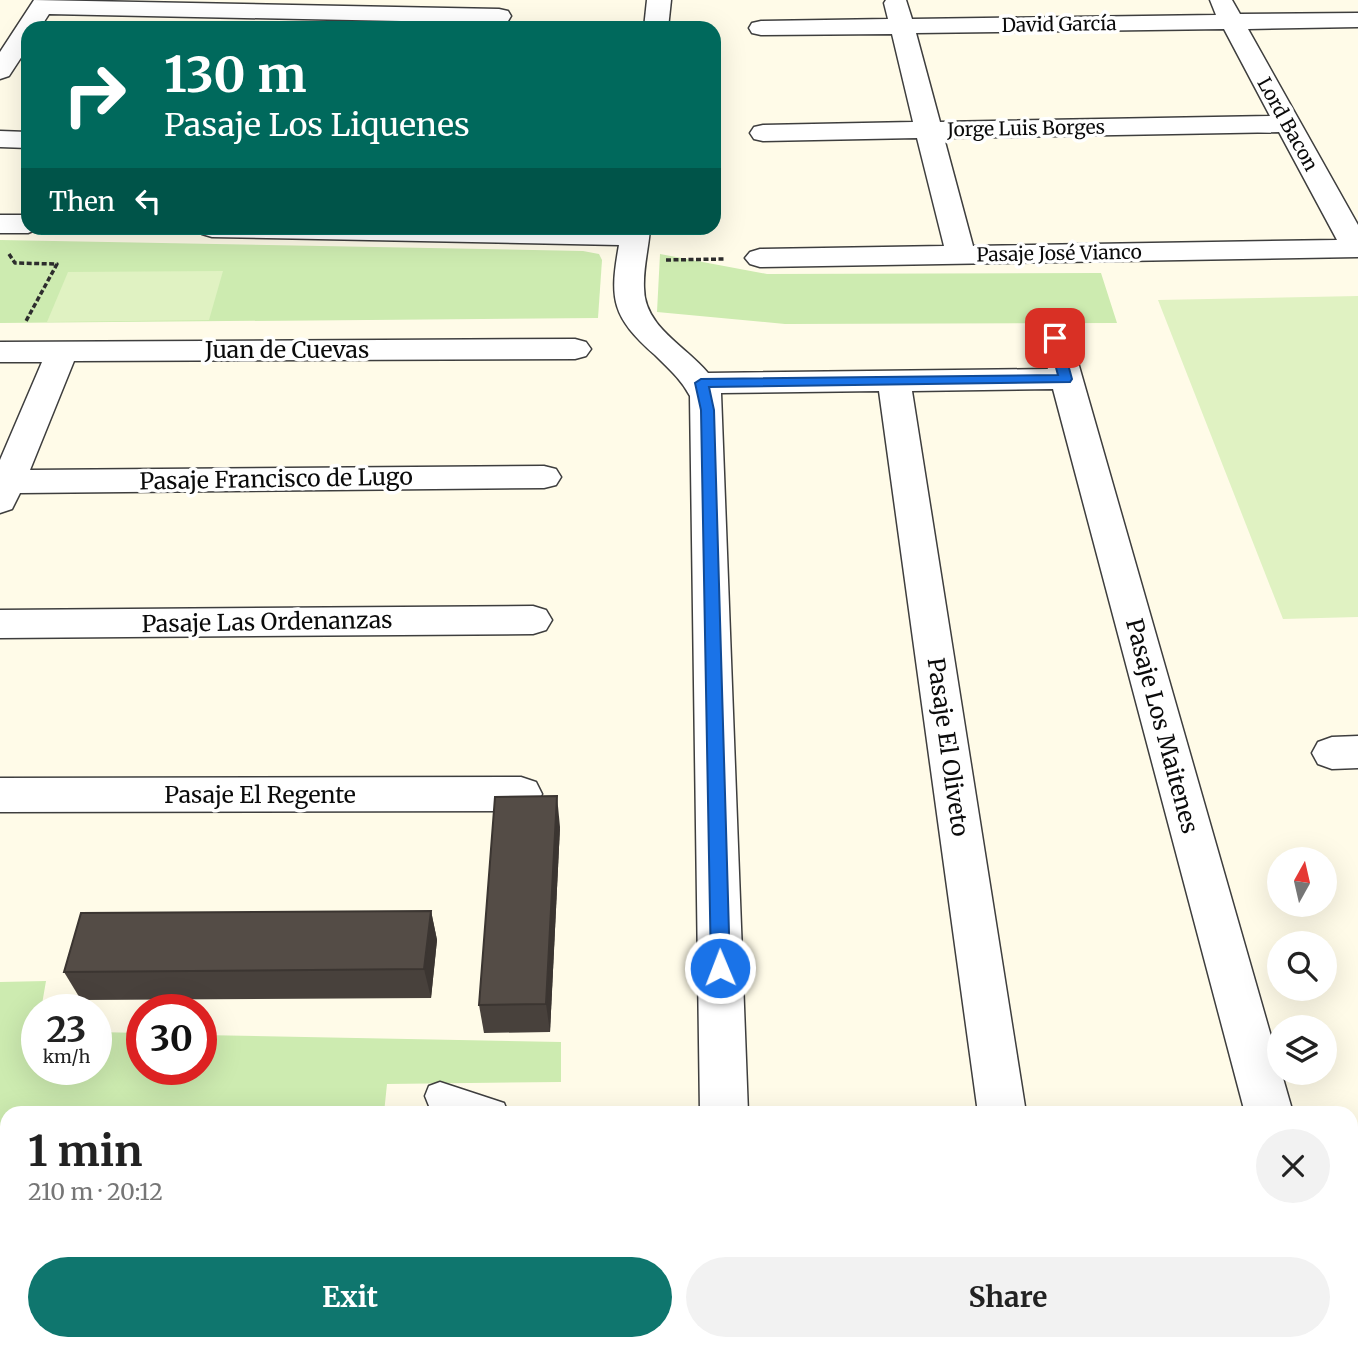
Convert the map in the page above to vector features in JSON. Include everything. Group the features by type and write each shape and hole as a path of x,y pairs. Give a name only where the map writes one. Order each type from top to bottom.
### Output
{"street":[{"path":"657,21 659,0"},
{"path":"895,0 961,255"},
{"path":"0,21 40,9 499,15"},
{"name":"David García","path":"761,28 902,26 1226,11 1358,20"},
{"name":"Lord Bacon","path":"1226,11 1357,248"},
{"path":"1,70 21,39"},
{"path":"1,70 21,69"},
{"name":"Jorge Luis Borges","path":"763,133 1288,124"},
{"path":"0,139 21,140"},
{"path":"0,225 21,224"},
{"path":"459,235 634,241 629,297 636,317 701,383 707,410 724,1106"},
{"name":"Pasaje José Vianco","path":"760,258 1357,248"},
{"name":"Pasaje Los Maitenes","path":"1055,338 1267,1106"},
{"name":"Juan de Cuevas","path":"4,352 575,349"},
{"path":"4,491 62,352"},
{"path":"701,383 1066,379"},
{"name":"Pasaje El Oliveto","path":"894,381 1001,1106"},
{"name":"Pasaje Francisco de Lugo","path":"4,491 544,477"},
{"name":"Pasaje Las Ordenanzas","path":"0,625 533,620"},
{"name":"Pasaje El Regente","path":"0,796 521,794"}],"lane":[{"path":"440,1096 471,1106"}],"path":[{"path":"634,241 760,258"},
{"path":"4,352 57,264 15,263 7,252"}],"green space":[{"path":"0,240 583,251 599,254 602,260 598,318 0,323"},
{"path":"660,254 767,274 1101,273 1117,323 785,324 657,312"},
{"path":"223,271 209,320 47,322 68,272"},
{"path":"1358,296 1358,617 1283,619 1158,300"},
{"path":"46,981 44,994 21,994 21,1085 112,1085 112,1032 126,1033 126,1085 217,1085 217,1035 561,1042 561,1082 387,1084 385,1106 0,1106 0,982"}],"building":[{"path":"557,796 546,1004 479,1005 495,797"},
{"path":"431,911 424,969 64,972 81,913"}],"route":[{"path":"720,968 707,410 701,383 1066,379 1055,338"}]}
